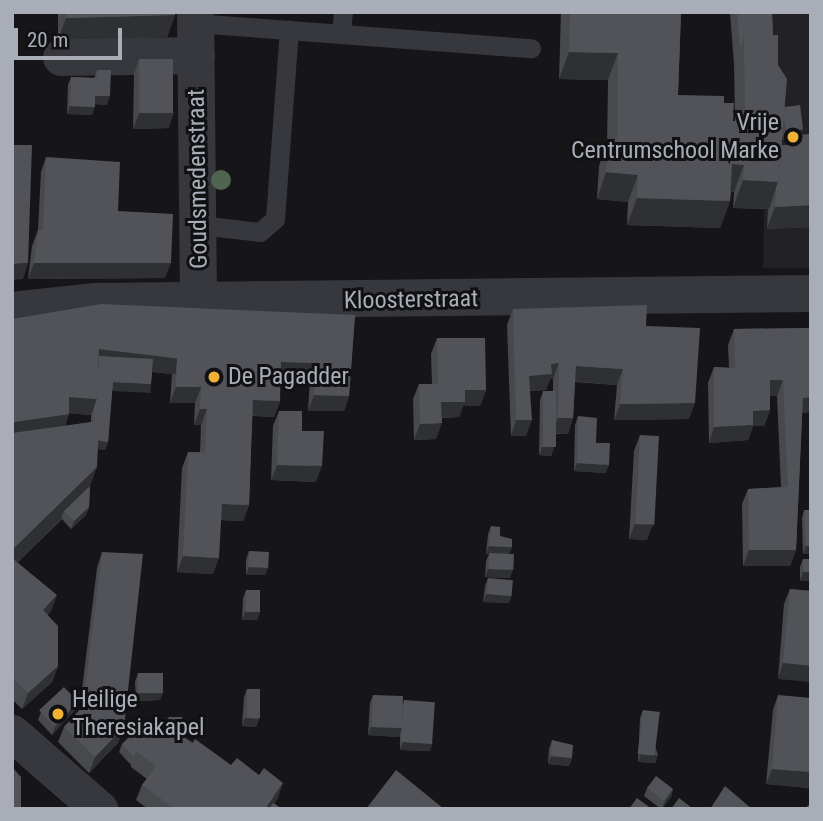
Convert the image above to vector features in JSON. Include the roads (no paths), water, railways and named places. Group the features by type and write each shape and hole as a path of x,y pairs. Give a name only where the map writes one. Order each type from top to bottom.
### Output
{"street":[{"name":"Goudsmedenstraat","path":"61,57 195,30 200,225 198,303"},
{"name":"Kloosterstraat","path":"12,310 93,301 198,303 811,293"},
{"path":"12,733 54,792 99,809"}],"lane":[{"path":"341,34 343,12"},
{"path":"195,30 289,30 531,48"},
{"path":"200,225 260,232 275,219 289,30"}],"place":[{"name":"Vrije Centrumschool Marke","path":"793,137"},
{"name":"De Pagadder","path":"214,377"},
{"name":"Heilige Theresiakapel","path":"58,714"}]}
